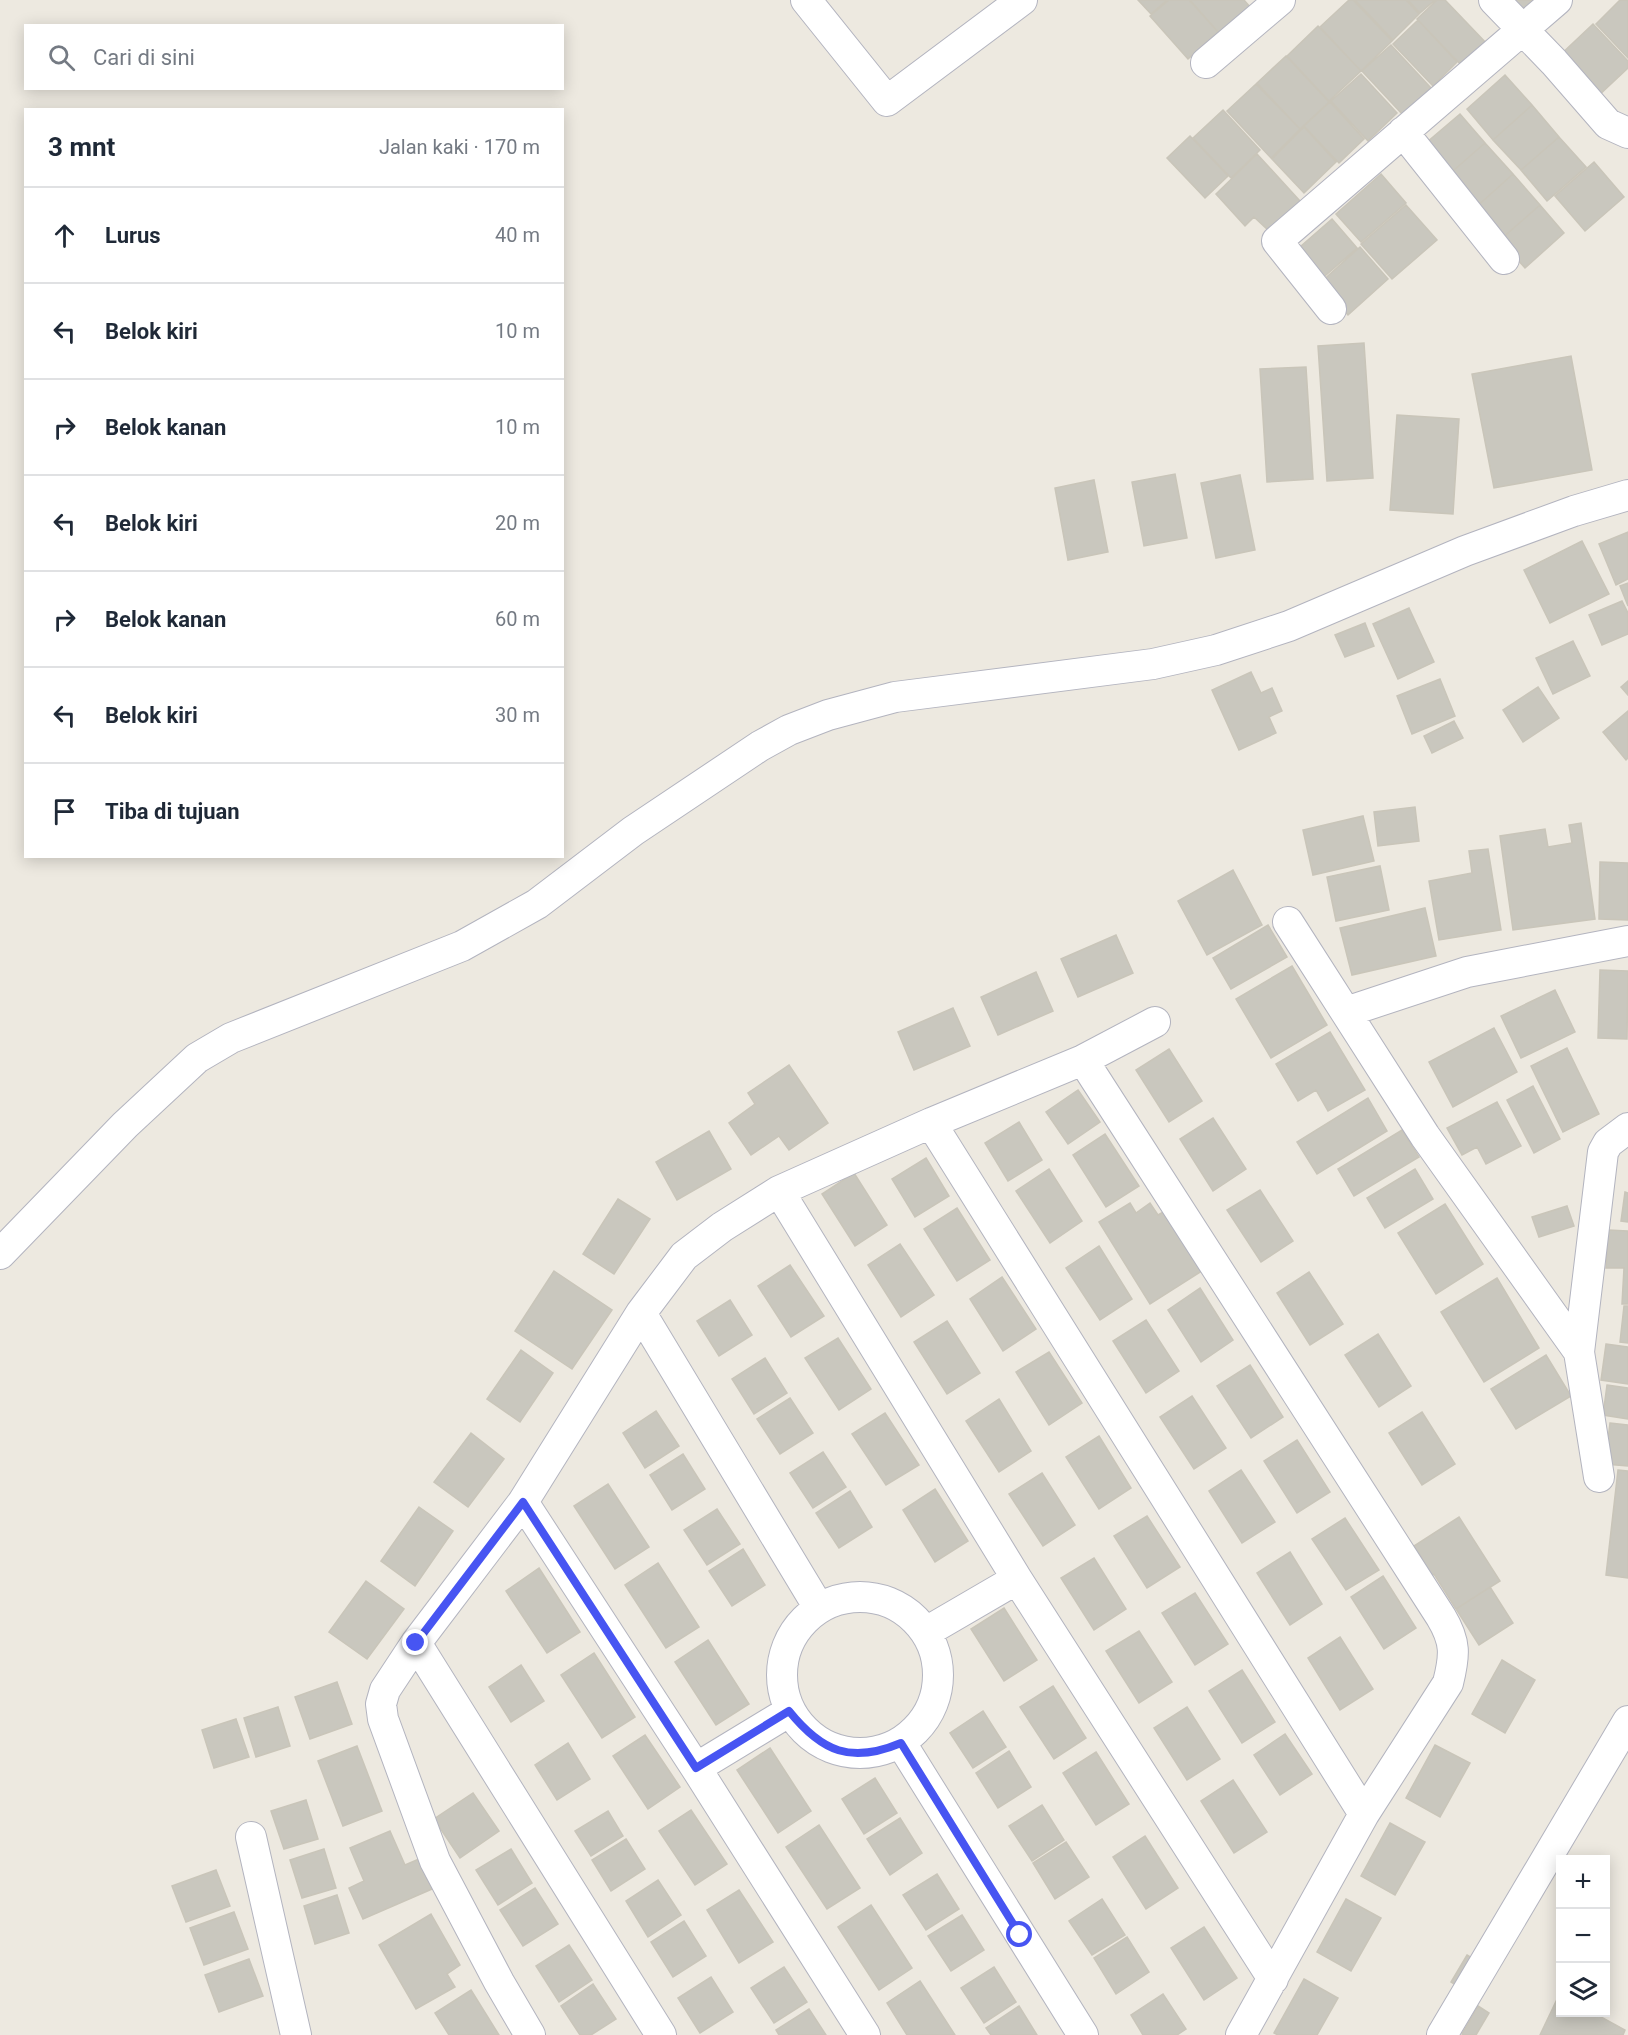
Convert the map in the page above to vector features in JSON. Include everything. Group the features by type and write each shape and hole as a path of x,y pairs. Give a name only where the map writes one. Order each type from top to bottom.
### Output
{"street":[{"path":"806,0 887,101 1022,0"},
{"path":"1206,63 1280,0"},
{"path":"1494,0 1608,124 1628,133"},
{"path":"1331,309 1277,241 1557,0"},
{"path":"1403,132 1504,259"},
{"path":"0,1254 124,1125 197,1058 231,1038 462,946 537,904 633,831 760,746 789,730 828,715 896,697 1154,664 1216,650 1289,626 1476,547 1574,511 1628,495"},
{"path":"1288,922 1425,1136 1579,1352"},
{"path":"1346,1012 1467,972 1628,941"},
{"path":"530,2035 499,1983 435,1861 383,1719 381,1704 385,1690 416,1643 523,1502 641,1313 684,1256 722,1227 779,1191 931,1123 1083,1060 1155,1022"},
{"path":"1083,1060 1449,1630 1454,1645 1453,1664 1448,1683 1364,1814 1240,2035"},
{"path":"931,1123 1364,1814"},
{"path":"1599,1477 1579,1352 1603,1152 1608,1143 1628,1128"},
{"path":"779,1191 1017,1579 1273,1979"},
{"path":"641,1313 819,1608"},
{"path":"523,1502 696,1768 865,2035"},
{"path":"926,1632 1017,1579"},
{"path":"848,1597 879,1599 907,1611 926,1632 938,1664 937,1694 924,1722 901,1743 882,1751 861,1754 840,1751 812,1736 789,1711 784,1690 783,1666 789,1644 801,1624 819,1608 848,1597"},
{"path":"416,1643 661,2035"},
{"path":"696,1768 789,1711"},
{"path":"1442,2035 1628,1722"},
{"path":"901,1743 1083,2035"},
{"path":"251,1837 296,2035"}],"building":[{"path":"1138,0 1167,0 1151,14"},
{"path":"1169,0 1189,0 1218,32 1188,59 1150,16"},
{"path":"1190,0 1244,0 1250,7 1220,34"},
{"path":"1349,0 1353,0 1392,41 1361,71 1320,27"},
{"path":"1355,0 1406,0 1419,14 1393,40"},
{"path":"1408,0 1435,0 1420,13"},
{"path":"1437,0 1445,0 1489,46 1465,69 1417,19"},
{"path":"1507,0 1545,0 1525,19"},
{"path":"1620,0 1628,0 1628,58 1596,24"},
{"path":"1418,20 1457,62 1433,86 1393,44"},
{"path":"1593,24 1628,61 1628,68 1595,99 1557,58"},
{"path":"1318,26 1361,71 1329,101 1287,56"},
{"path":"1391,45 1431,88 1403,115 1362,71"},
{"path":"1286,56 1329,102 1300,129 1257,83"},
{"path":"1361,74 1397,113 1368,141 1331,101"},
{"path":"1505,75 1532,105 1493,140 1467,109"},
{"path":"1256,84 1300,129 1271,158 1227,111"},
{"path":"1330,102 1364,139 1339,163 1304,126"},
{"path":"1532,105 1559,137 1521,170 1493,140"},
{"path":"1223,110 1260,150 1231,178 1193,138"},
{"path":"1460,114 1485,143 1446,177 1420,148"},
{"path":"1304,127 1336,162 1304,193 1272,159"},
{"path":"1190,136 1228,176 1205,198 1167,158"},
{"path":"1559,137 1586,167 1547,201 1521,170"},
{"path":"1485,143 1513,174 1474,209 1446,177"},
{"path":"1257,154 1300,201 1269,231 1254,217 1245,226 1216,194"},
{"path":"1594,162 1624,197 1585,231 1555,196"},
{"path":"1381,174 1406,203 1361,242 1336,214"},
{"path":"1513,174 1540,205 1500,240 1474,209"},
{"path":"1406,205 1437,240 1392,279 1361,244"},
{"path":"1540,205 1564,233 1525,268 1500,240"},
{"path":"1332,219 1357,248 1318,282 1293,253"},
{"path":"1360,247 1388,279 1348,315 1320,283"},
{"path":"1364,343 1373,478 1327,481 1318,346"},
{"path":"1571,356 1592,470 1494,488 1472,374"},
{"path":"1306,367 1313,479 1267,482 1260,369"},
{"path":"1397,415 1459,419 1453,514 1390,510"},
{"path":"1175,474 1187,538 1144,546 1132,482"},
{"path":"1240,475 1255,550 1216,558 1201,483"},
{"path":"1094,480 1108,552 1068,560 1055,488"},
{"path":"1628,532 1628,579 1616,585 1599,544"},
{"path":"1582,541 1609,594 1550,623 1524,570"},
{"path":"1628,583 1628,606 1620,586"},
{"path":"1622,601 1628,613 1628,634 1602,645 1589,615"},
{"path":"1409,608 1434,662 1398,679 1373,624"},
{"path":"1365,623 1374,646 1345,657 1335,635"},
{"path":"1573,641 1590,676 1553,694 1536,658"},
{"path":"1251,672 1261,693 1272,688 1282,711 1269,717 1276,733 1239,750 1212,690"},
{"path":"1440,679 1455,716 1412,734 1397,696"},
{"path":"1628,681 1628,695 1621,687"},
{"path":"1538,687 1559,718 1523,742 1503,710"},
{"path":"1628,711 1628,758 1626,760 1603,732"},
{"path":"1454,721 1463,738 1432,753 1424,736"},
{"path":"1415,807 1419,841 1378,846 1374,812"},
{"path":"1363,816 1374,861 1313,875 1303,830"},
{"path":"1581,823 1595,919 1513,930 1500,836 1545,829 1548,847 1572,843 1569,825"},
{"path":"1488,849 1501,930 1439,940 1429,881 1472,873 1469,851"},
{"path":"1600,862 1628,863 1628,920 1599,919"},
{"path":"1380,866 1389,910 1336,921 1327,877"},
{"path":"1233,870 1262,925 1207,955 1178,901"},
{"path":"1425,908 1436,956 1352,975 1340,928"},
{"path":"1268,925 1287,957 1231,989 1213,958"},
{"path":"1116,935 1133,973 1078,997 1061,959"},
{"path":"1292,966 1327,1025 1271,1058 1236,999"},
{"path":"1600,970 1628,971 1627,1039 1598,1038"},
{"path":"1036,972 1053,1011 998,1035 981,997"},
{"path":"1555,990 1575,1032 1521,1058 1501,1016"},
{"path":"953,1008 970,1046 914,1070 898,1032"},
{"path":"1494,1028 1517,1072 1453,1107 1429,1062"},
{"path":"1330,1032 1365,1090 1328,1111 1316,1090 1298,1101 1276,1064"},
{"path":"1567,1048 1599,1114 1563,1132 1531,1066"},
{"path":"1169,1049 1202,1101 1169,1122 1136,1070"},
{"path":"789,1065 828,1123 789,1150 779,1136 751,1155 729,1123 755,1104 748,1093"},
{"path":"1533,1086 1560,1139 1534,1153 1507,1100"},
{"path":"1078,1090 1100,1122 1068,1144 1046,1112"},
{"path":"1368,1098 1387,1131 1317,1174 1297,1142"},
{"path":"1497,1102 1521,1146 1486,1164 1477,1147 1462,1155 1447,1128"},
{"path":"1213,1118 1246,1169 1213,1191 1180,1139"},
{"path":"1019,1122 1042,1160 1008,1181 985,1143"},
{"path":"1402,1130 1419,1157 1354,1196 1338,1169"},
{"path":"709,1131 731,1169 677,1200 656,1162"},
{"path":"1105,1134 1139,1186 1106,1207 1073,1155"},
{"path":"926,1158 949,1196 915,1217 892,1179"},
{"path":"1049,1169 1082,1221 1050,1243 1016,1191"},
{"path":"1415,1169 1433,1199 1385,1228 1367,1198"},
{"path":"854,1173 887,1225 855,1246 822,1194"},
{"path":"1260,1190 1293,1241 1261,1262 1227,1210"},
{"path":"1625,1192 1628,1193 1628,1222 1621,1221"},
{"path":"618,1199 650,1219 614,1274 583,1254"},
{"path":"1130,1203 1136,1213 1150,1203 1158,1215 1167,1210 1205,1269 1150,1304 1099,1222"},
{"path":"1445,1204 1483,1264 1436,1294 1398,1233"},
{"path":"1567,1206 1574,1226 1539,1237 1532,1217"},
{"path":"957,1208 990,1260 957,1281 924,1229"},
{"path":"1608,1230 1628,1231 1628,1304 1622,1304 1624,1268 1606,1268"},
{"path":"900,1244 934,1295 901,1317 868,1265"},
{"path":"1099,1246 1132,1299 1100,1320 1066,1268"},
{"path":"790,1265 824,1316 791,1337 758,1286"},
{"path":"554,1271 612,1310 572,1369 515,1331"},
{"path":"1309,1272 1343,1324 1310,1345 1277,1293"},
{"path":"1002,1277 1036,1329 1003,1351 970,1299"},
{"path":"1497,1278 1539,1348 1484,1382 1441,1312"},
{"path":"1200,1288 1233,1340 1201,1362 1168,1310"},
{"path":"730,1300 752,1335 719,1356 697,1321"},
{"path":"1624,1306 1628,1306 1628,1343 1620,1342"},
{"path":"1146,1320 1179,1371 1146,1393 1113,1341"},
{"path":"947,1321 980,1373 947,1394 914,1342"},
{"path":"1378,1334 1411,1386 1379,1407 1345,1355"},
{"path":"838,1338 871,1389 839,1410 805,1358"},
{"path":"1606,1344 1628,1347 1628,1384 1601,1380"},
{"path":"521,1350 553,1373 520,1422 487,1399"},
{"path":"1049,1352 1082,1403 1049,1425 1016,1372"},
{"path":"1546,1355 1571,1396 1516,1429 1491,1389"},
{"path":"765,1358 787,1393 754,1414 732,1379"},
{"path":"1250,1365 1283,1417 1251,1438 1217,1386"},
{"path":"1607,1385 1628,1388 1628,1419 1603,1415"},
{"path":"1192,1396 1226,1448 1194,1469 1160,1417"},
{"path":"790,1398 813,1433 780,1454 757,1419"},
{"path":"999,1399 1031,1451 999,1472 966,1421"},
{"path":"656,1411 679,1446 645,1468 623,1433"},
{"path":"1422,1412 1455,1464 1422,1485 1389,1433"},
{"path":"885,1413 919,1465 886,1485 852,1434"},
{"path":"1610,1423 1628,1425 1628,1466 1605,1464"},
{"path":"471,1433 504,1459 468,1507 434,1482"},
{"path":"1099,1436 1131,1488 1099,1509 1066,1457"},
{"path":"1297,1440 1330,1492 1297,1513 1264,1461"},
{"path":"823,1452 846,1487 813,1508 790,1473"},
{"path":"683,1454 705,1489 672,1510 650,1475"},
{"path":"1241,1470 1275,1522 1242,1543 1209,1491"},
{"path":"1618,1470 1628,1471 1628,1578 1606,1575"},
{"path":"1042,1473 1075,1525 1043,1546 1009,1494"},
{"path":"608,1484 649,1547 615,1569 574,1506"},
{"path":"935,1489 968,1541 935,1562 903,1510"},
{"path":"850,1491 872,1527 839,1548 816,1513"},
{"path":"419,1507 453,1531 415,1586 381,1561"},
{"path":"717,1509 740,1544 707,1565 684,1530"},
{"path":"1147,1516 1180,1567 1147,1588 1114,1536"},
{"path":"1459,1517 1500,1581 1456,1609 1434,1574 1421,1582 1411,1566 1422,1558 1414,1546"},
{"path":"1345,1518 1379,1570 1346,1590 1312,1539"},
{"path":"743,1549 765,1585 732,1606 709,1571"},
{"path":"1290,1552 1322,1604 1290,1625 1257,1573"},
{"path":"1094,1558 1126,1609 1094,1630 1061,1578"},
{"path":"658,1563 699,1627 666,1648 625,1585"},
{"path":"539,1568 580,1632 547,1653 506,1591"},
{"path":"1383,1576 1416,1628 1384,1649 1351,1597"},
{"path":"366,1581 404,1609 367,1659 329,1632"},
{"path":"1490,1587 1513,1623 1479,1645 1456,1609"},
{"path":"1195,1593 1228,1644 1195,1665 1162,1613"},
{"path":"1004,1608 1037,1660 1004,1681 971,1629"},
{"path":"1139,1631 1172,1682 1139,1703 1106,1651"},
{"path":"1340,1637 1373,1689 1340,1710 1308,1658"},
{"path":"708,1640 749,1704 716,1725 675,1662"},
{"path":"594,1653 635,1717 602,1738 561,1675"},
{"path":"1502,1660 1535,1680 1505,1733 1472,1714"},
{"path":"521,1665 544,1701 511,1722 489,1687"},
{"path":"1242,1670 1275,1722 1242,1743 1209,1691"},
{"path":"337,1682 352,1724 310,1739 295,1697"},
{"path":"1053,1686 1086,1738 1054,1759 1020,1707"},
{"path":"278,1707 290,1746 256,1757 244,1718"},
{"path":"1187,1707 1220,1759 1187,1780 1154,1728"},
{"path":"983,1711 1006,1747 973,1768 950,1733"},
{"path":"236,1719 249,1757 214,1768 202,1730"},
{"path":"1285,1734 1312,1774 1280,1795 1254,1755"},
{"path":"645,1735 680,1787 648,1809 613,1756"},
{"path":"568,1743 590,1779 557,1800 535,1765"},
{"path":"1435,1745 1470,1763 1440,1817 1406,1798"},
{"path":"357,1746 382,1811 343,1826 318,1761"},
{"path":"770,1748 811,1811 778,1833 737,1770"},
{"path":"1009,1751 1031,1787 998,1808 976,1773"},
{"path":"1096,1752 1129,1804 1096,1825 1063,1773"},
{"path":"875,1778 897,1813 864,1834 842,1799"},
{"path":"1233,1780 1267,1832 1234,1853 1201,1801"},
{"path":"473,1793 499,1831 460,1858 434,1819"},
{"path":"306,1800 318,1839 284,1849 271,1811"},
{"path":"1042,1805 1064,1840 1032,1861 1009,1826"},
{"path":"691,1810 727,1864 695,1885 659,1831"},
{"path":"608,1811 623,1836 591,1856 575,1831"},
{"path":"900,1818 922,1853 890,1875 867,1839"},
{"path":"1390,1823 1425,1842 1395,1895 1361,1876"},
{"path":"819,1825 860,1888 827,1909 786,1847"},
{"path":"390,1831 405,1865 419,1859 432,1889 363,1919 349,1888 364,1881 350,1848"},
{"path":"1145,1836 1178,1888 1146,1909 1113,1857"},
{"path":"626,1839 645,1869 611,1891 592,1860"},
{"path":"1066,1842 1089,1877 1055,1899 1033,1863"},
{"path":"324,1849 336,1888 302,1898 290,1860"},
{"path":"511,1849 532,1883 498,1905 476,1870"},
{"path":"216,1870 230,1906 186,1922 172,1886"},
{"path":"937,1874 959,1909 926,1930 903,1895"},
{"path":"658,1880 681,1915 648,1937 626,1901"},
{"path":"535,1888 558,1924 523,1946 500,1910"},
{"path":"739,1890 773,1942 739,1963 707,1910"},
{"path":"337,1895 349,1933 315,1944 304,1906"},
{"path":"1102,1899 1125,1935 1092,1955 1069,1921"},
{"path":"1346,1899 1381,1918 1351,1971 1317,1952"},
{"path":"871,1905 912,1968 879,1990 838,1927"},
{"path":"234,1912 248,1949 204,1965 190,1928"},
{"path":"431,1914 460,1965 447,1974 455,1987 416,2009 379,1945"},
{"path":"962,1915 984,1950 951,1971 928,1936"},
{"path":"684,1921 706,1956 673,1977 651,1942"},
{"path":"1204,1927 1237,1978 1204,2000 1171,1948"},
{"path":"1127,1937 1149,1972 1116,1994 1094,1958"},
{"path":"569,1945 592,1980 559,2002 536,1966"},
{"path":"1467,1955 1491,1970 1475,1997 1451,1982"},
{"path":"249,1959 263,1996 219,2012 205,1975"},
{"path":"784,1967 807,2002 774,2023 751,1988"},
{"path":"994,1967 1016,2002 984,2023 961,1988"},
{"path":"711,1977 733,2012 700,2033 678,1998"},
{"path":"1304,1979 1338,1998 1317,2035 1278,2035 1274,2033"},
{"path":"920,1981 955,2035 907,2035 887,2003"},
{"path":"593,1984 616,2019 591,2035 580,2035 561,2006"},
{"path":"471,1990 499,2035 449,2035 435,2013"},
{"path":"1163,1994 1186,2029 1177,2035 1143,2035 1131,2015"},
{"path":"1556,2001 1556,2017 1601,2017 1625,2030 1623,2035 1540,2035"},
{"path":"1019,2006 1037,2035 991,2035 986,2028"},
{"path":"1478,2006 1489,2013 1476,2035 1462,2034"},
{"path":"809,2009 826,2035 779,2035 776,2030"}],"route":[{"path":"416,1643 523,1502 696,1768 789,1711 804,1729 820,1742 840,1751 861,1754 882,1751 901,1743 1020,1935"}]}
